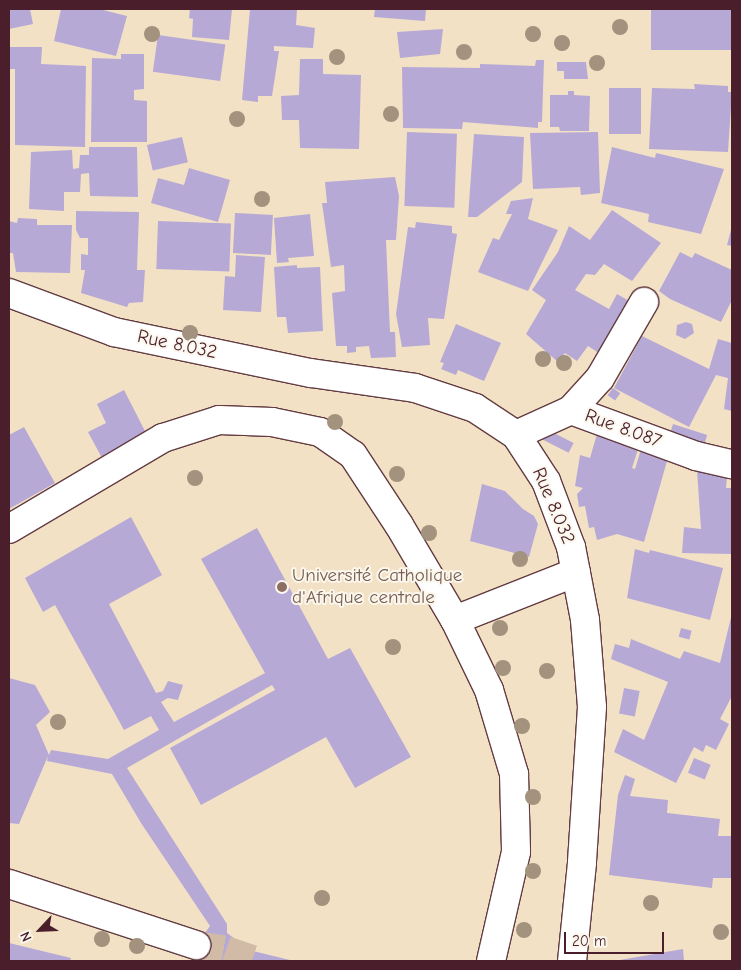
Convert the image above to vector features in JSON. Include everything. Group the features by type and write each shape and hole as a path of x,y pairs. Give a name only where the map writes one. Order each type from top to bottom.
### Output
{"street":[{"name":"Rue 8.032","path":"9,293 114,332 311,374 415,388 475,408 516,435 546,481 571,547 586,620 592,707 582,863 572,961"},
{"path":"571,410 600,378 644,302"},
{"name":"Rue 8.087","path":"516,435 571,410 696,456 732,464"},
{"path":"9,529 163,438 219,420 272,422 320,432 353,455 399,525 455,620 489,690 514,774 516,852 491,961"},
{"path":"455,620 576,572"},
{"path":"9,884 196,945"}],"building":[{"path":"9,9 30,9 33,24 9,29"},
{"path":"61,9 99,9 127,16 116,56 54,41"},
{"path":"190,9 232,9 229,40 192,37 193,19 189,18"},
{"path":"250,9 297,9 296,25 315,28 313,48 274,46 274,51 279,51 272,96 258,96 258,102 242,100"},
{"path":"375,9 426,9 425,21 374,17"},
{"path":"651,9 732,9 732,50 651,50"},
{"path":"443,29 440,54 400,58 397,32"},
{"path":"158,35 225,44 220,81 153,72"},
{"path":"9,47 42,47 41,64 86,66 85,147 15,145 15,69 9,69"},
{"path":"121,54 144,54 144,89 134,90 134,100 147,101 147,142 91,142 92,58 121,59"},
{"path":"300,59 323,59 323,74 361,75 359,149 300,148 299,120 282,120 281,96 299,95"},
{"path":"536,60 544,60 542,122 538,122 538,128 463,122 462,129 403,128 402,67 480,68 480,64 535,66"},
{"path":"557,62 586,62 588,79 564,79 564,71 557,71"},
{"path":"694,84 728,86 728,92 732,92 728,152 649,149 652,88 695,89"},
{"path":"609,88 641,88 641,134 609,134"},
{"path":"568,91 574,91 574,95 590,96 589,131 560,131 559,127 550,127 550,95 568,95"},
{"path":"407,132 457,134 454,208 404,206"},
{"path":"598,132 600,193 581,195 580,187 533,189 530,133"},
{"path":"474,134 524,137 522,182 477,217 468,217"},
{"path":"182,137 188,162 153,170 147,145"},
{"path":"89,147 137,147 138,197 90,196 89,173 81,174 80,192 64,192 64,211 29,209 31,152 72,150 73,169 79,168 80,155 89,155"},
{"path":"612,147 655,158 656,153 724,169 701,234 648,222 649,214 601,203"},
{"path":"189,168 230,180 218,222 151,203 158,178 184,185"},
{"path":"395,177 399,196 396,240 386,240 390,332 395,332 396,357 371,358 369,346 356,347 356,352 347,353 347,346 336,346 332,293 345,291 344,265 331,267 322,203 327,203 325,182"},
{"path":"533,198 528,219 558,230 528,291 478,272 493,238 499,240 512,214 506,214 511,201"},
{"path":"612,210 661,243 632,281 604,264 595,275 586,274 575,290 609,309 617,294 641,308 605,357 588,346 577,361 565,353 558,362 526,334 546,300 532,290 558,252 569,226 590,240"},
{"path":"76,211 139,212 137,270 145,270 143,302 129,303 127,307 81,293 85,270 81,270 81,254 88,255 88,238 80,238 76,230"},
{"path":"235,213 273,215 271,255 233,253"},
{"path":"310,214 314,256 288,258 289,262 277,263 274,218"},
{"path":"18,218 37,219 37,225 72,225 70,273 16,272 13,253 9,253 9,221 17,223"},
{"path":"158,221 231,224 229,272 156,269"},
{"path":"416,222 452,226 452,233 457,234 444,319 428,318 430,345 402,347 396,314 408,227 415,228"},
{"path":"732,226 732,246 727,245"},
{"path":"680,252 692,258 695,253 732,270 732,300 721,322 670,299 659,291"},
{"path":"236,255 265,257 261,312 223,310 225,276 235,277"},
{"path":"297,265 297,268 320,267 323,331 288,333 286,317 277,317 274,267"},
{"path":"686,322 692,324 694,333 685,339 676,335 677,325"},
{"path":"456,324 501,343 484,381 458,370 456,375 441,369 444,363 440,362"},
{"path":"642,336 709,369 718,339 732,343 732,411 724,409 728,378 716,375 689,427 614,388"},
{"path":"613,388 620,393 615,401 608,395"},
{"path":"124,390 147,435 102,458 88,432 106,423 97,404"},
{"path":"673,424 707,435 703,449 668,438"},
{"path":"24,427 55,483 9,509 9,435"},
{"path":"546,429 574,443 569,453 541,439"},
{"path":"597,434 639,446 632,468 635,469 642,446 669,454 644,542 617,534 597,540 594,527 589,528 585,506 579,507 577,494 583,488 575,486 580,455 590,458"},
{"path":"697,470 727,476 726,488 732,488 732,554 682,553 684,527 701,529"},
{"path":"482,484 505,491 523,509 534,516 538,524 529,557 470,541"},
{"path":"131,517 162,575 109,604 156,693 163,691 168,681 183,685 178,700 168,698 161,702 174,722 265,673 201,559 257,528 328,659 350,648 411,757 355,788 326,737 201,805 170,748 275,690 272,685 127,768 227,924 227,933 238,941 240,948 294,961 195,961 196,945 210,926 141,823 112,774 47,761 48,756 19,824 9,823 9,678 35,685 50,712 36,725 49,755 51,750 108,759 159,730 151,716 124,730 55,605 43,612 25,578"},
{"path":"635,549 649,553 650,550 723,568 710,620 627,598"},
{"path":"732,613 732,696 720,719 729,724 716,750 706,745 703,752 694,747 676,783 614,752 623,729 644,740 668,682 611,659 615,644 629,648 631,639 680,659 684,651 720,663"},
{"path":"681,628 692,631 689,640 679,637"},
{"path":"624,688 640,691 635,717 619,714"},
{"path":"694,758 711,765 705,780 688,773"},
{"path":"625,775 635,779 630,796 668,800 667,813 720,819 718,836 732,836 732,878 713,878 712,888 609,875 618,795"},
{"path":"9,943 71,958 70,961 9,961"},
{"path":"683,949 684,961 620,961 620,960"}],"tunnel":[{"path":"196,945 226,950 258,961"}],"place":[{"name":"Université Catholique d'Afrique centrale","path":"282,587"}]}
